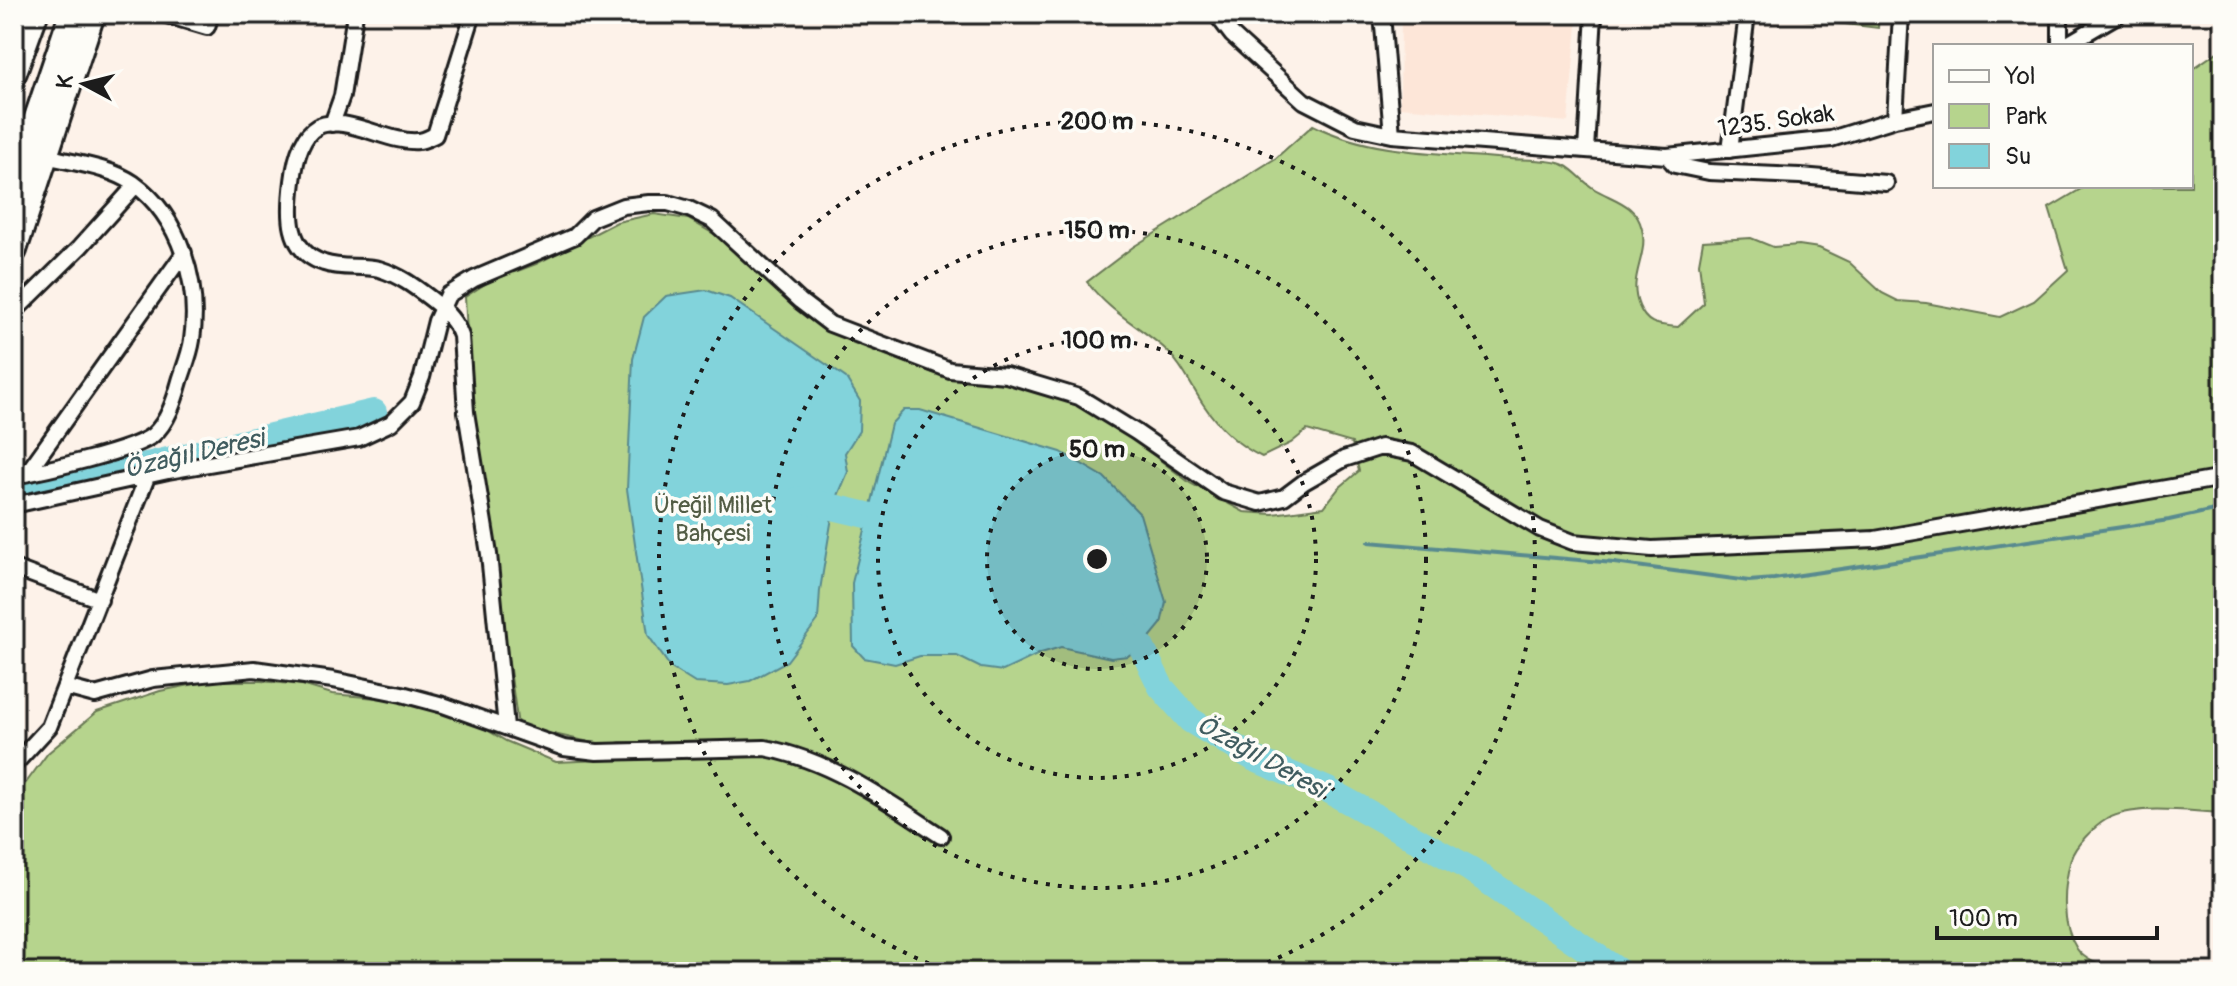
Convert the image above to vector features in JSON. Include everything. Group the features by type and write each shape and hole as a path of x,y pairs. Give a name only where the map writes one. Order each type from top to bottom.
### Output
{"highway":[{"path":"14,72 35,14"},
{"path":"14,186 72,14"},
{"path":"14,250 92,14"}],"street":[{"path":"163,14 207,27 211,14"},
{"path":"332,124 342,96 355,14"},
{"path":"473,14 435,135 419,142 332,124 318,126 307,136 295,162 289,215 295,241 310,257 326,264 376,269 399,276 442,308 458,327 466,412 489,554 506,727"},
{"path":"1216,14 1232,35 1304,101 1355,127 1392,135 1667,156 1675,165 1709,172 1886,183"},
{"path":"1382,14 1392,135"},
{"path":"1586,150 1594,14"},
{"path":"1730,150 1747,14"},
{"path":"1895,119 1901,14"},
{"path":"2060,14 2062,44"},
{"path":"2066,44 2119,14"},
{"name":"1235. Sokak","path":"1667,156 1831,139 1895,119 1933,111"},
{"path":"20,475 115,451 153,436 167,417 192,342 194,301 184,253 163,212 135,186 104,171 46,156"},
{"path":"14,312 80,247 135,186"},
{"path":"14,505 168,471 359,438 391,423 412,402 422,377 436,321 448,295 474,279 575,236 593,218 623,206 668,203 712,220 800,301 830,324 950,370 1006,375 1079,397 1223,492 1260,503 1284,497 1344,459 1381,447 1392,447 1412,453 1540,529 1573,542 1652,549 1875,539 2223,478"},
{"path":"20,475 103,370 184,253"},
{"path":"14,765 49,727 147,477"},
{"path":"14,568 100,600"},
{"path":"65,687 95,695 153,679 254,669 402,694 564,748 597,752 765,748 791,753 832,769 884,798 941,836"}],"shaded area":[{"path":"1401,14 1578,14 1568,122 1400,107"}],"green space":[{"path":"1761,14 1879,14 1878,28"},
{"name":"Üreğil Millet Bahçesi","path":"2223,48 2223,813 2148,810 2119,814 2097,826 2076,848 2068,870 2065,893 2068,929 2077,949 2085,957 2120,972 14,972 14,799 48,753 97,712 160,691 210,681 261,681 302,685 332,694 410,701 468,719 506,741 556,762 763,753 815,757 796,750 748,742 620,742 607,746 518,726 470,390 465,297 488,282 536,264 617,222 654,214 688,219 719,237 796,308 854,343 933,373 1035,388 1067,398 1113,424 1190,483 1244,512 1273,514 1324,507 1339,488 1359,471 1352,443 1307,430 1291,443 1262,457 1253,452 1215,421 1169,353 1114,310 1087,282 1133,247 1276,158 1313,125 1336,135 1384,147 1435,154 1546,161 1568,167 1593,188 1629,208 1639,220 1643,248 1636,295 1642,313 1659,325 1678,327 1704,303 1699,263 1703,241 1751,238 1773,247 1799,245 1819,248 1849,262 1882,293 1898,301 2000,317 2034,301 2068,270 2049,208 2083,188 2193,188 2193,69"}],"water":[{"path":"706,290 730,298 846,378 860,401 859,431 845,453 848,472 834,505 818,620 787,661 750,681 728,685 695,683 671,668 648,635 627,489 633,359 644,317 666,296"},
{"path":"904,410 920,410 1061,452 1104,477 1140,514 1166,602 1161,624 1147,641 1128,656 1111,658 1061,647 1003,671 981,668 957,656 920,656 895,664 864,658 853,646 852,583 891,424"}],"waterway":[{"name":"Özağıl Deresi","path":"14,496 374,412"},
{"name":"Özağıl Deresi","path":"799,499 901,523"},
{"path":"1369,542 1614,563 1749,581 2169,520 2223,508"},
{"name":"Özağıl Deresi","path":"1115,621 1141,646 1161,687 1190,720 1255,759 1328,790 1470,869 1620,972"}]}
